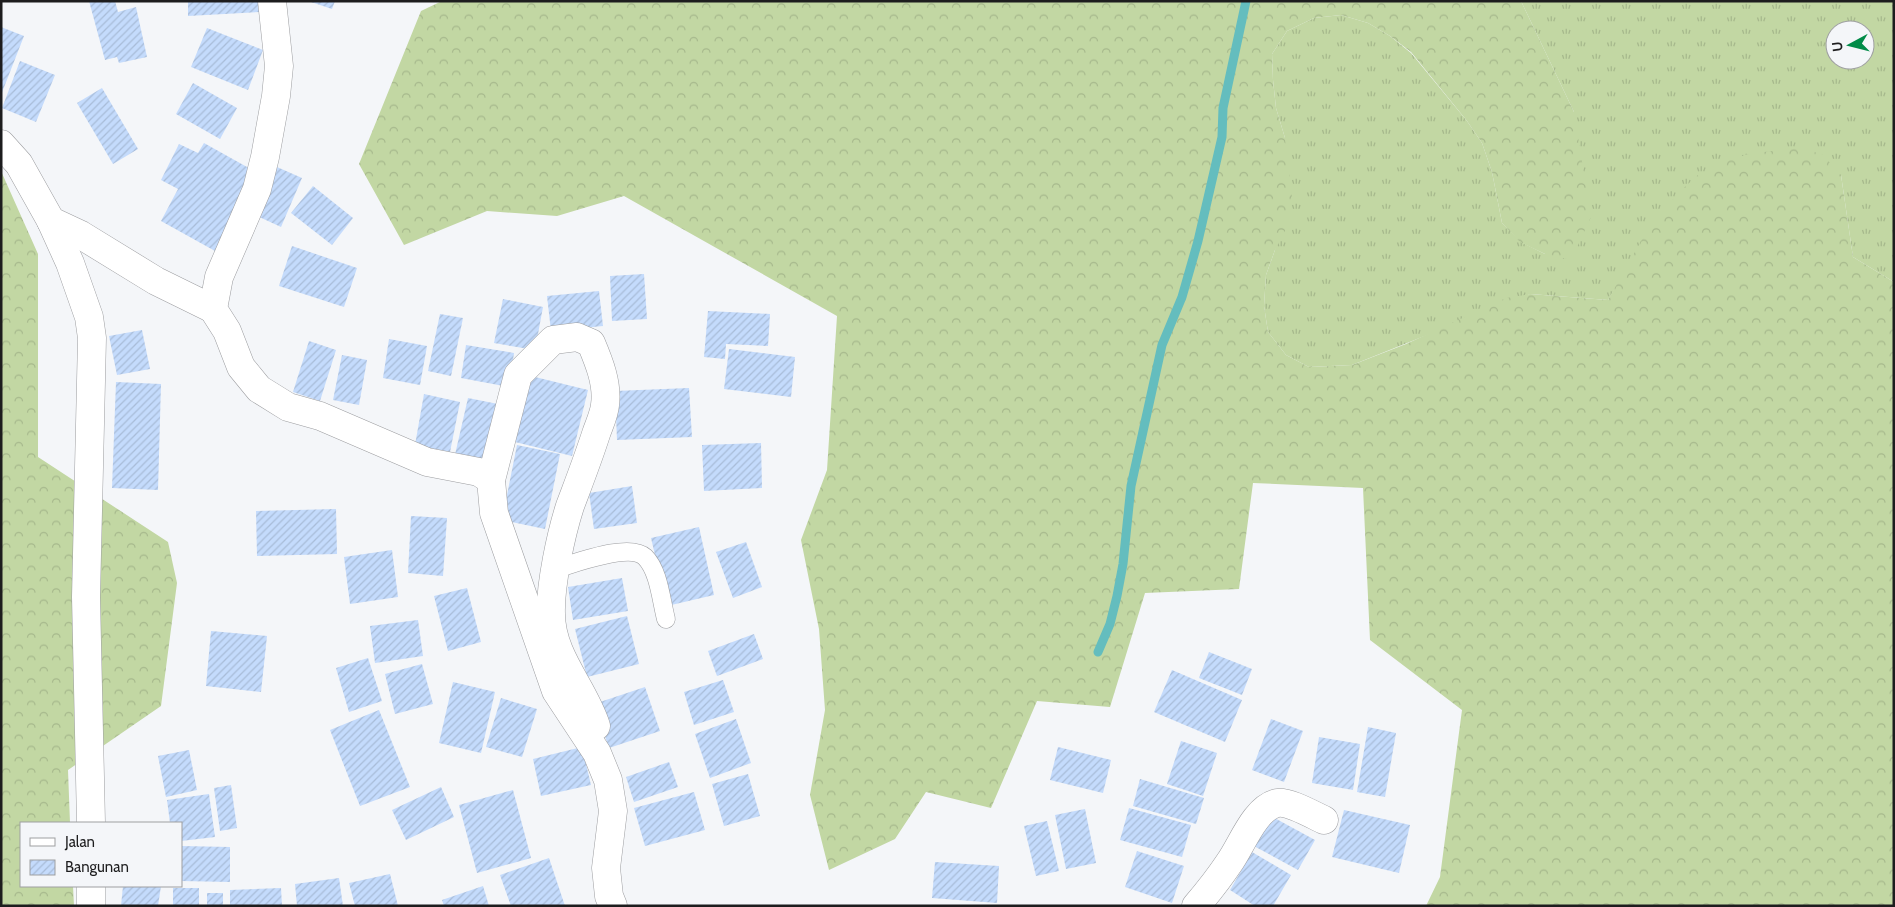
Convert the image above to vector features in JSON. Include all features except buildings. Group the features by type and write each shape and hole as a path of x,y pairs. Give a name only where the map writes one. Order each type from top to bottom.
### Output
{"street":[{"path":"213,310 219,277 257,189 265,157 276,96 279,66 272,1"},
{"path":"1,144 19,164 51,221 80,290 89,317 92,338 86,597 91,822"},
{"path":"51,221 81,235 156,281 213,310 227,330 241,366 259,389 288,407 320,416 427,462 479,472 491,480"},
{"path":"597,753 596,727 591,712 561,656 554,637 551,615 555,569 570,508 605,406 604,383 598,360 591,343 577,337 553,340 518,375 491,480 494,512 556,691 597,753 608,780 613,811 606,868 609,896 613,906"},
{"path":"1196,906 1230,862 1243,838 1264,809 1278,803 1295,807 1324,820"},
{"path":"91,887 91,906"}],"lane":[{"path":"555,569 619,551 636,551 645,557 654,574 666,618"}],"green space":[{"path":"442,1 1521,1 1574,112 1591,217 1571,260 1545,254 1520,242 1502,223 1492,172 1482,143 1467,121 1411,52 1390,36 1368,23 1341,15 1314,18 1287,31 1272,54 1276,108 1285,138 1292,196 1288,225 1275,250 1266,275 1264,306 1268,332 1286,355 1309,367 1352,365 1406,344 1506,298 1530,294 1608,300 1645,234 1677,194 1698,175 1721,163 1748,154 1797,148 1822,154 1841,175 1853,257 1894,282 1894,906 1426,906 1440,877 1462,710 1370,640 1363,488 1253,483 1239,589 1145,593 1110,707 1037,701 991,808 926,792 895,839 829,870 810,795 825,710 819,629 801,540 827,470 837,316 624,196 557,216 487,211 404,245 359,164 421,11"},
{"path":"1521,1 1894,1 1894,282 1853,257 1841,175 1623,276 1608,300 1530,294 1352,365 1309,367 1286,355 1268,332 1264,306 1266,275 1275,250 1285,138 1276,108 1272,54 1287,31 1314,18 1341,15 1368,23 1390,36 1411,53 1467,121 1482,143 1492,172 1502,223 1521,242 1545,254 1574,112"},
{"path":"1,171 38,254 38,457 168,542 177,583 161,706 68,770 70,822 20,822 20,887 73,887 74,906 1,906"}],"waterway":[{"path":"1098,652 1110,624 1117,596 1123,564 1131,486 1162,345 1182,297 1198,241 1222,137 1223,108 1246,1"}]}
